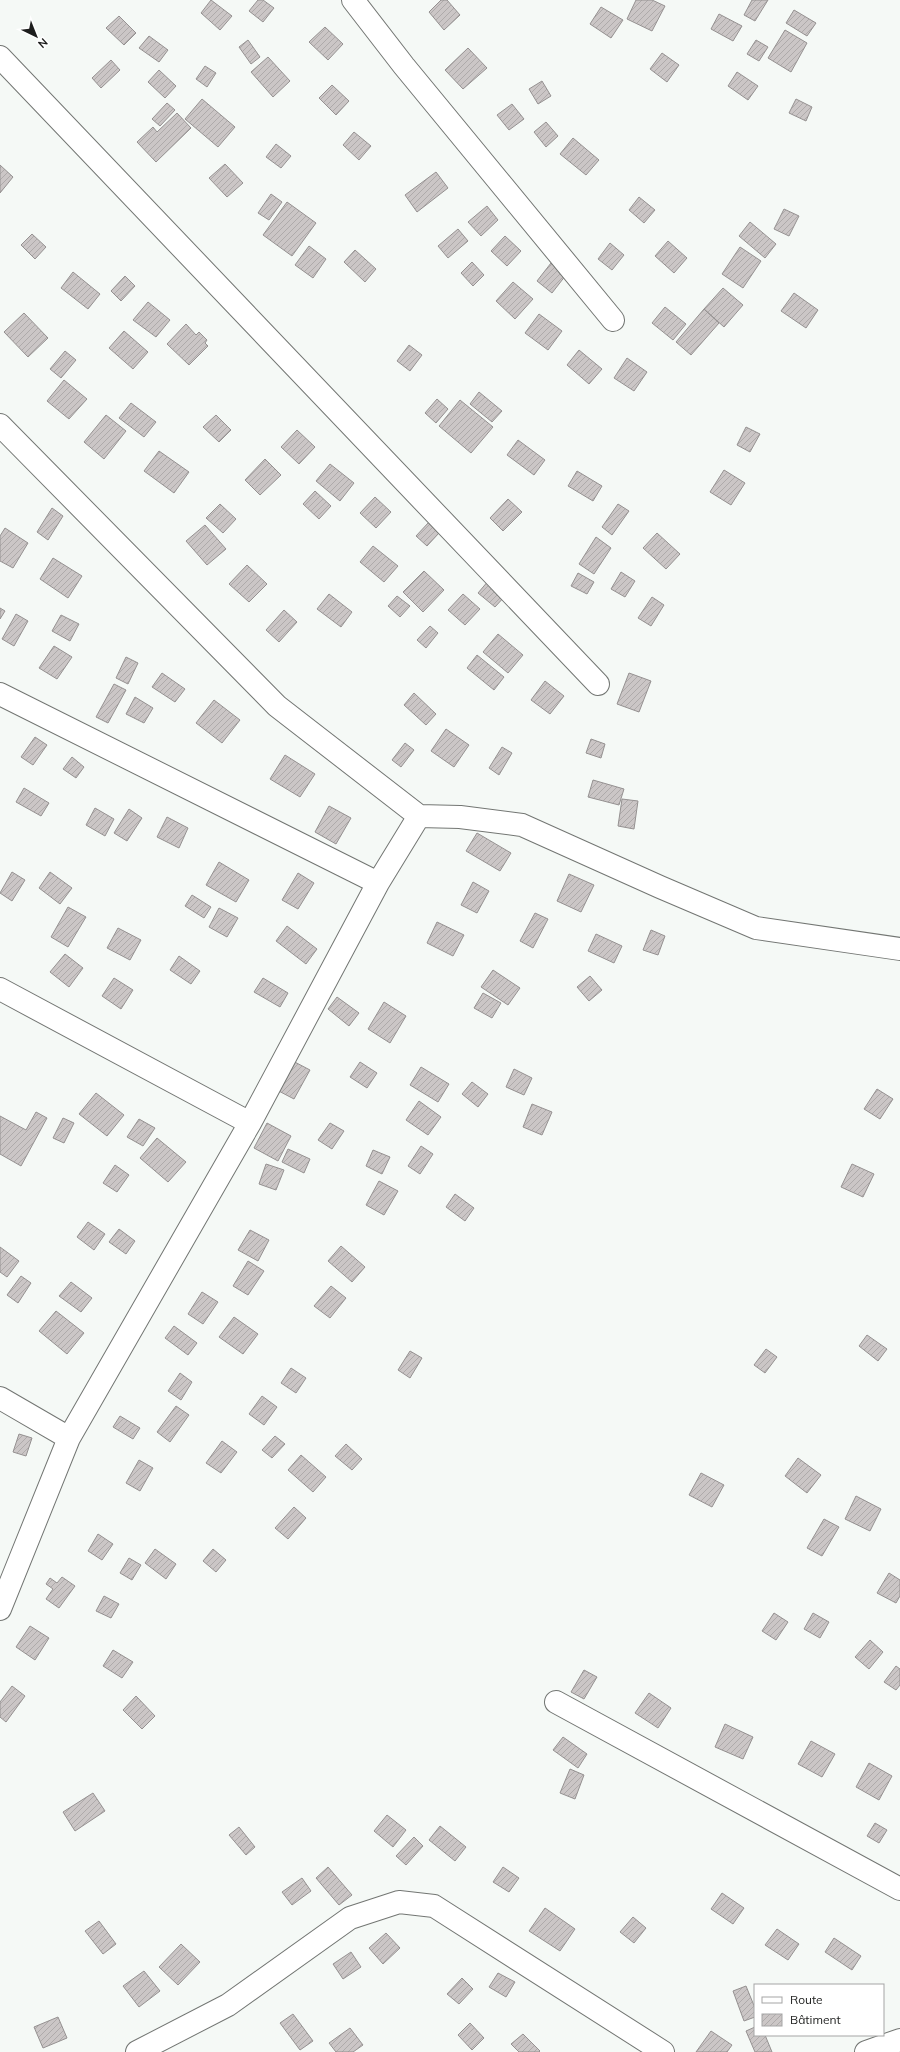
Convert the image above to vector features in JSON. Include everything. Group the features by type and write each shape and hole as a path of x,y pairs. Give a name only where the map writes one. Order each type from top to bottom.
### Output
{"street":[{"path":"353,0 404,66 613,320"},
{"path":"0,57 598,684"},
{"path":"0,426 277,706 419,816 460,817 522,825 756,928 900,949"},
{"path":"0,694 378,883"},
{"path":"0,1609 69,1438 250,1123 378,883 419,816"},
{"path":"0,989 250,1123"},
{"path":"0,1398 69,1438"},
{"path":"556,1702 900,1889"},
{"path":"137,2052 228,2004 350,1918 399,1902 434,1906 663,2052"},
{"path":"866,2052 900,2040"}],"building":[{"path":"211,0 232,16 220,30 201,13"},
{"path":"258,0 263,0 274,8 263,22 249,11"},
{"path":"441,0 447,0 460,15 444,30 429,12"},
{"path":"636,0 652,0 665,6 652,31 627,19"},
{"path":"752,0 768,0 755,21 744,15"},
{"path":"601,7 623,20 611,38 590,24"},
{"path":"794,10 816,23 807,36 786,23"},
{"path":"719,14 742,26 733,41 711,29"},
{"path":"119,16 136,33 124,45 106,28"},
{"path":"325,27 343,44 328,60 309,42"},
{"path":"785,30 807,43 791,72 768,58"},
{"path":"149,36 168,50 159,62 139,48"},
{"path":"248,40 260,57 251,64 239,47"},
{"path":"756,40 768,47 759,61 747,54"},
{"path":"468,48 487,68 463,89 445,70"},
{"path":"662,53 679,65 667,82 650,69"},
{"path":"268,57 290,81 273,97 251,72"},
{"path":"111,60 120,70 101,88 92,78"},
{"path":"205,66 216,73 207,87 196,79"},
{"path":"159,70 176,86 165,98 148,82"},
{"path":"737,72 758,86 748,100 728,86"},
{"path":"542,81 551,96 538,104 529,89"},
{"path":"332,85 349,101 336,115 319,98"},
{"path":"202,99 235,127 218,147 185,119"},
{"path":"796,99 812,107 806,121 789,113"},
{"path":"167,103 175,110 160,126 152,119"},
{"path":"512,104 524,119 509,130 497,115"},
{"path":"177,113 191,128 156,162 137,142 153,127 157,132"},
{"path":"546,122 558,136 546,147 534,132"},
{"path":"354,132 371,146 359,160 343,145"},
{"path":"573,138 599,160 586,175 560,154"},
{"path":"276,144 291,156 281,168 266,157"},
{"path":"225,164 243,183 227,197 209,178"},
{"path":"0,165 13,177 0,193"},
{"path":"436,172 448,188 417,212 405,195"},
{"path":"271,194 282,202 269,220 258,213"},
{"path":"639,197 655,210 644,223 629,210"},
{"path":"287,202 316,223 292,256 263,235"},
{"path":"487,206 498,220 481,236 468,222"},
{"path":"784,209 799,216 789,236 774,229"},
{"path":"750,222 776,244 765,258 739,236"},
{"path":"458,229 468,241 448,258 438,246"},
{"path":"32,234 46,247 35,259 21,245"},
{"path":"505,236 521,251 507,266 491,251"},
{"path":"668,241 687,258 674,273 655,256"},
{"path":"610,243 624,255 612,270 598,259"},
{"path":"309,246 326,259 313,278 295,265"},
{"path":"740,247 761,261 743,288 722,274"},
{"path":"355,250 376,269 365,282 344,262"},
{"path":"472,262 484,275 473,286 461,273"},
{"path":"551,263 566,275 552,293 537,281"},
{"path":"73,272 100,294 88,309 61,288"},
{"path":"125,276 135,286 121,301 111,291"},
{"path":"513,282 533,299 515,319 496,301"},
{"path":"723,288 743,305 724,327 704,309"},
{"path":"794,293 818,310 806,328 781,311"},
{"path":"148,302 170,320 156,337 133,320"},
{"path":"665,307 686,324 673,340 652,323"},
{"path":"704,309 719,323 691,355 676,342"},
{"path":"24,313 48,338 28,357 4,332"},
{"path":"539,314 562,331 548,350 525,333"},
{"path":"186,324 196,335 199,332 207,340 205,343 208,346 189,365 167,344"},
{"path":"124,331 148,352 133,369 109,348"},
{"path":"409,345 422,355 410,371 397,361"},
{"path":"579,350 602,369 589,384 567,365"},
{"path":"65,351 76,360 61,378 50,369"},
{"path":"627,358 647,372 634,391 614,378"},
{"path":"64,380 87,399 69,419 47,401"},
{"path":"479,392 502,411 492,422 470,404"},
{"path":"437,399 448,409 436,423 425,413"},
{"path":"460,400 493,427 471,453 439,426"},
{"path":"131,403 156,422 144,437 119,418"},
{"path":"106,415 126,431 104,459 84,442"},
{"path":"216,415 231,430 219,442 203,427"},
{"path":"746,427 760,434 750,452 737,445"},
{"path":"297,430 315,447 299,464 281,447"},
{"path":"518,440 545,460 534,475 507,455"},
{"path":"159,451 189,472 174,493 144,471"},
{"path":"265,459 281,475 260,495 245,480"},
{"path":"330,464 354,483 340,501 316,481"},
{"path":"724,470 745,483 731,505 710,492"},
{"path":"577,471 602,486 593,501 568,486"},
{"path":"315,491 331,506 319,519 303,504"},
{"path":"375,497 391,512 376,528 360,513"},
{"path":"508,499 522,512 503,531 490,518"},
{"path":"220,504 236,519 223,533 206,518"},
{"path":"618,504 629,511 612,535 602,527"},
{"path":"52,508 63,516 48,540 37,532"},
{"path":"429,522 439,533 427,546 416,536"},
{"path":"205,525 226,549 207,565 186,541"},
{"path":"5,528 28,543 13,568 0,561 0,536"},
{"path":"657,533 680,554 666,569 643,548"},
{"path":"596,537 611,548 594,574 579,564"},
{"path":"373,546 398,566 384,582 360,562"},
{"path":"53,558 82,576 68,598 40,579"},
{"path":"247,565 267,584 249,602 229,584"},
{"path":"424,571 444,590 423,612 403,592"},
{"path":"621,572 635,581 625,597 611,589"},
{"path":"578,573 594,582 587,594 571,586"},
{"path":"489,580 506,595 495,607 478,593"},
{"path":"329,594 352,612 341,627 317,609"},
{"path":"463,594 480,609 465,625 448,610"},
{"path":"397,596 410,606 400,617 388,606"},
{"path":"652,597 664,605 651,626 638,618"},
{"path":"0,608 5,611 0,619"},
{"path":"284,610 297,622 279,642 266,630"},
{"path":"16,614 28,621 14,646 2,639"},
{"path":"61,615 79,624 70,641 52,631"},
{"path":"430,626 438,633 426,648 417,640"},
{"path":"498,634 523,655 508,673 483,652"},
{"path":"54,646 72,657 57,679 39,668"},
{"path":"477,655 504,677 494,690 467,668"},
{"path":"126,657 138,663 128,684 116,678"},
{"path":"162,673 185,689 175,702 152,687"},
{"path":"629,673 651,681 639,712 617,704"},
{"path":"545,681 564,696 550,714 531,700"},
{"path":"114,684 126,690 108,723 96,717"},
{"path":"414,693 436,714 426,725 404,705"},
{"path":"135,697 153,708 144,723 126,714"},
{"path":"214,700 240,720 222,743 196,723"},
{"path":"446,729 469,745 454,767 431,751"},
{"path":"35,737 47,745 33,765 21,757"},
{"path":"591,739 605,744 601,758 586,753"},
{"path":"405,743 414,750 401,767 392,760"},
{"path":"502,747 512,753 499,775 489,768"},
{"path":"285,755 315,774 300,797 270,779"},
{"path":"72,757 84,767 76,778 63,769"},
{"path":"593,780 624,789 619,805 588,797"},
{"path":"24,788 49,803 41,816 16,802"},
{"path":"622,799 638,801 634,829 618,826"},
{"path":"329,806 351,818 336,844 315,832"},
{"path":"95,808 114,819 105,836 86,825"},
{"path":"129,809 142,818 127,841 114,833"},
{"path":"167,817 188,828 179,848 157,837"},
{"path":"477,833 511,853 500,871 466,851"},
{"path":"219,862 249,880 236,902 206,885"},
{"path":"12,872 25,880 12,901 0,893"},
{"path":"50,872 72,888 60,904 39,888"},
{"path":"298,873 314,883 298,909 282,900"},
{"path":"569,874 594,885 581,912 557,901"},
{"path":"473,882 489,891 477,913 461,905"},
{"path":"192,895 211,907 204,918 185,906"},
{"path":"68,907 86,917 68,947 51,937"},
{"path":"219,908 238,918 227,937 209,927"},
{"path":"535,913 548,919 533,948 520,941"},
{"path":"437,922 464,935 453,956 427,943"},
{"path":"287,926 317,949 306,964 276,941"},
{"path":"118,928 141,940 130,960 107,948"},
{"path":"651,930 665,936 658,955 643,950"},
{"path":"596,934 622,946 614,963 588,951"},
{"path":"65,954 83,968 69,987 50,972"},
{"path":"179,956 200,971 191,984 170,970"},
{"path":"493,970 520,988 508,1005 481,987"},
{"path":"590,976 602,990 589,1001 577,987"},
{"path":"114,978 133,990 121,1009 102,996"},
{"path":"263,978 288,993 280,1007 254,992"},
{"path":"483,993 501,1003 492,1018 474,1008"},
{"path":"337,997 359,1013 349,1026 328,1009"},
{"path":"384,1002 406,1016 390,1043 368,1029"},
{"path":"289,1059 310,1070 294,1099 273,1088"},
{"path":"360,1062 377,1073 367,1088 350,1077"},
{"path":"421,1067 449,1084 438,1102 410,1085"},
{"path":"514,1069 532,1078 524,1095 506,1087"},
{"path":"472,1082 488,1094 478,1107 462,1094"},
{"path":"877,1089 893,1099 880,1119 864,1109"},
{"path":"96,1093 124,1115 107,1136 79,1114"},
{"path":"419,1101 441,1117 428,1135 406,1120"},
{"path":"532,1104 552,1112 542,1135 523,1127"},
{"path":"36,1112 47,1118 21,1166 0,1154 0,1116 26,1130"},
{"path":"63,1118 74,1123 64,1143 53,1138"},
{"path":"139,1119 155,1128 143,1146 127,1137"},
{"path":"267,1123 291,1136 278,1161 254,1148"},
{"path":"330,1123 344,1131 332,1149 318,1140"},
{"path":"157,1138 186,1162 168,1182 140,1158"},
{"path":"421,1146 433,1154 420,1174 408,1166"},
{"path":"288,1149 310,1159 304,1173 282,1162"},
{"path":"373,1150 390,1157 382,1174 366,1166"},
{"path":"266,1164 284,1170 276,1190 259,1184"},
{"path":"852,1164 874,1174 863,1197 841,1187"},
{"path":"115,1165 129,1175 117,1192 103,1183"},
{"path":"379,1181 398,1191 384,1215 366,1205"},
{"path":"455,1194 474,1208 465,1221 446,1207"},
{"path":"88,1222 105,1234 94,1250 77,1237"},
{"path":"119,1229 135,1241 126,1254 109,1242"},
{"path":"250,1230 269,1240 258,1261 238,1250"},
{"path":"341,1246 365,1267 352,1282 328,1261"},
{"path":"0,1247 19,1261 7,1277 0,1272"},
{"path":"248,1261 264,1271 248,1295 233,1286"},
{"path":"21,1276 31,1283 18,1303 7,1295"},
{"path":"71,1282 92,1298 81,1312 59,1296"},
{"path":"331,1286 346,1298 330,1318 314,1306"},
{"path":"202,1292 218,1302 203,1324 188,1314"},
{"path":"56,1311 84,1333 67,1354 39,1331"},
{"path":"234,1317 258,1334 243,1354 219,1337"},
{"path":"174,1326 197,1343 188,1355 165,1338"},
{"path":"867,1335 887,1349 878,1361 859,1346"},
{"path":"766,1349 777,1357 765,1373 754,1365"},
{"path":"410,1351 422,1358 410,1378 398,1370"},
{"path":"291,1368 306,1378 296,1393 281,1383"},
{"path":"180,1373 192,1382 181,1400 168,1391"},
{"path":"262,1396 277,1407 264,1425 249,1414"},
{"path":"176,1406 189,1415 170,1442 157,1432"},
{"path":"120,1416 140,1428 133,1439 113,1427"},
{"path":"19,1434 32,1438 26,1456 13,1452"},
{"path":"275,1436 285,1444 272,1458 262,1450"},
{"path":"222,1441 237,1452 221,1473 206,1463"},
{"path":"346,1444 362,1459 352,1470 335,1456"},
{"path":"301,1455 326,1477 313,1492 288,1470"},
{"path":"798,1458 821,1475 807,1493 785,1476"},
{"path":"139,1460 153,1468 140,1491 126,1483"},
{"path":"701,1473 724,1485 712,1507 689,1495"},
{"path":"856,1496 881,1509 870,1531 845,1519"},
{"path":"294,1507 306,1518 288,1539 275,1528"},
{"path":"824,1519 839,1527 822,1556 807,1548"},
{"path":"98,1534 113,1544 102,1560 88,1551"},
{"path":"155,1549 176,1564 166,1579 145,1563"},
{"path":"213,1549 226,1560 216,1572 203,1561"},
{"path":"129,1558 141,1565 132,1580 120,1573"},
{"path":"889,1573 900,1580 900,1596 896,1603 877,1593"},
{"path":"62,1577 75,1586 59,1608 46,1599 53,1589 46,1584 50,1578 57,1583"},
{"path":"104,1596 119,1604 111,1618 96,1611"},
{"path":"774,1613 788,1622 776,1640 762,1631"},
{"path":"813,1613 829,1622 820,1638 804,1629"},
{"path":"30,1626 49,1638 35,1660 16,1647"},
{"path":"870,1640 883,1652 869,1669 855,1657"},
{"path":"113,1650 133,1662 122,1678 103,1666"},
{"path":"896,1666 900,1669 900,1685 896,1690 884,1682"},
{"path":"584,1670 597,1677 584,1699 571,1692"},
{"path":"12,1686 25,1696 6,1722 0,1717 0,1702"},
{"path":"649,1693 671,1708 658,1728 635,1713"},
{"path":"136,1696 155,1716 142,1729 123,1710"},
{"path":"725,1724 753,1737 743,1759 715,1747"},
{"path":"563,1737 587,1754 578,1768 553,1750"},
{"path":"811,1741 835,1754 822,1777 798,1764"},
{"path":"869,1763 892,1776 879,1800 856,1787"},
{"path":"570,1769 584,1775 575,1799 560,1793"},
{"path":"93,1793 105,1811 75,1831 63,1812"},
{"path":"387,1815 406,1830 393,1847 374,1831"},
{"path":"875,1823 887,1830 879,1843 867,1836"},
{"path":"440,1826 466,1847 455,1861 429,1840"},
{"path":"239,1827 255,1847 246,1855 229,1835"},
{"path":"414,1837 423,1846 406,1865 396,1856"},
{"path":"328,1867 352,1895 339,1905 316,1878"},
{"path":"503,1867 519,1878 509,1892 493,1882"},
{"path":"302,1878 311,1891 292,1905 282,1892"},
{"path":"722,1893 744,1908 733,1924 711,1909"},
{"path":"545,1908 575,1929 560,1951 529,1931"},
{"path":"633,1917 646,1928 634,1943 620,1932"},
{"path":"99,1921 116,1944 103,1954 85,1931"},
{"path":"777,1929 799,1944 788,1960 765,1945"},
{"path":"386,1933 400,1948 383,1964 369,1948"},
{"path":"834,1938 861,1956 852,1970 825,1952"},
{"path":"181,1944 200,1962 178,1985 159,1967"},
{"path":"351,1952 361,1967 343,1979 333,1964"},
{"path":"144,1971 160,1991 139,2007 123,1986"},
{"path":"498,1973 515,1982 506,1997 489,1987"},
{"path":"462,1978 473,1989 459,2004 447,1994"},
{"path":"746,1986 754,2006 754,2017 744,2021 733,1991"},
{"path":"293,2014 313,2041 300,2050 280,2023"},
{"path":"58,2017 67,2038 43,2048 34,2027"},
{"path":"470,2023 484,2038 472,2050 458,2035"},
{"path":"754,2027 754,2036 765,2036 772,2052 755,2052 746,2031"},
{"path":"350,2028 363,2045 353,2052 336,2052 329,2043"},
{"path":"711,2031 732,2045 727,2052 696,2052"},
{"path":"523,2034 540,2051 539,2052 519,2052 511,2044"}]}
